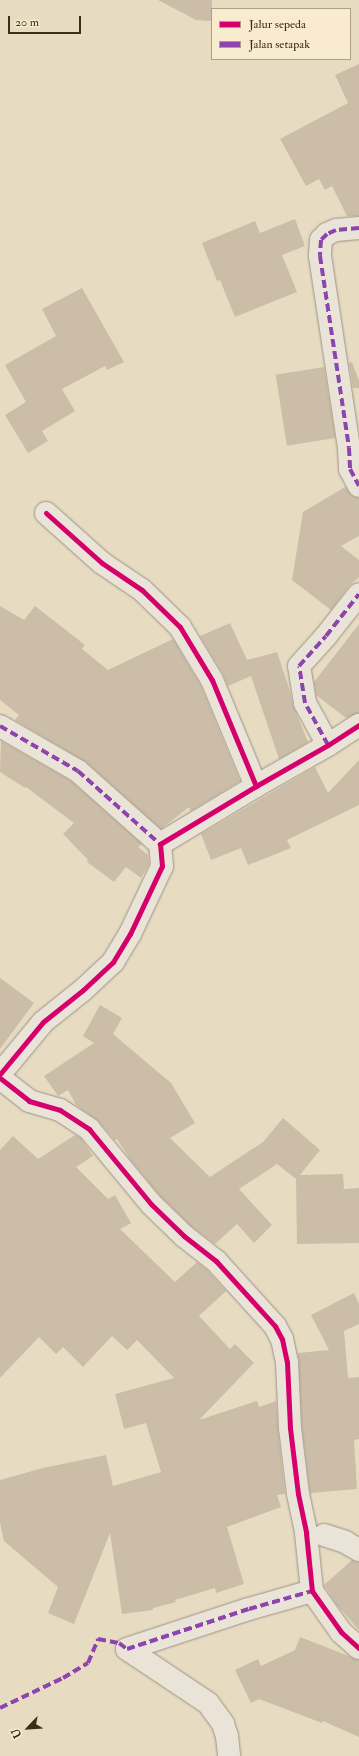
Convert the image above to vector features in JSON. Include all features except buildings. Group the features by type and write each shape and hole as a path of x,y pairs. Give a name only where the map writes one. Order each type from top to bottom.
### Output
{"street":[{"path":"359,228 336,230 327,234 321,240 320,256 349,448 350,469 359,486"},
{"path":"46,513 102,563 142,590 180,627 212,680 256,786"},
{"path":"328,745 305,703 299,666 326,636 359,594"},
{"path":"160,844 256,786 328,745 359,725"},
{"path":"0,726 78,771 160,844 162,866 130,934 113,962 83,990 43,1022 0,1074"},
{"path":"0,1078 28,1101 60,1110 89,1129 151,1204 184,1236 216,1261 275,1326 282,1339 287,1362 292,1442 298,1494 306,1533 312,1591 341,1632 359,1648"},
{"path":"324,1535 345,1542 359,1550"},
{"path":"229,1756 227,1736 223,1724 208,1703 127,1649 249,1609 312,1591"}],"marked path":[{"path":"359,228 336,230 327,234 321,240 320,256 349,448 350,469 359,486"},
{"path":"328,745 305,703 299,666 326,636 359,594"},
{"path":"0,726 78,771 160,844"},
{"path":"0,1708 63,1678 88,1663 98,1639 119,1643 127,1649 249,1609 312,1591"}],"cycle path":[{"path":"46,513 102,563 142,590 180,627 212,680 256,786"},
{"path":"0,1074 43,1022 83,990 113,962 130,934 162,866 160,844 256,786 328,745 359,725"},
{"path":"0,1078 29,1101 60,1110 89,1129 151,1204 184,1236 216,1261 275,1326 282,1339 287,1362 290,1428 298,1494 306,1533 312,1591 341,1632 359,1648"}]}
